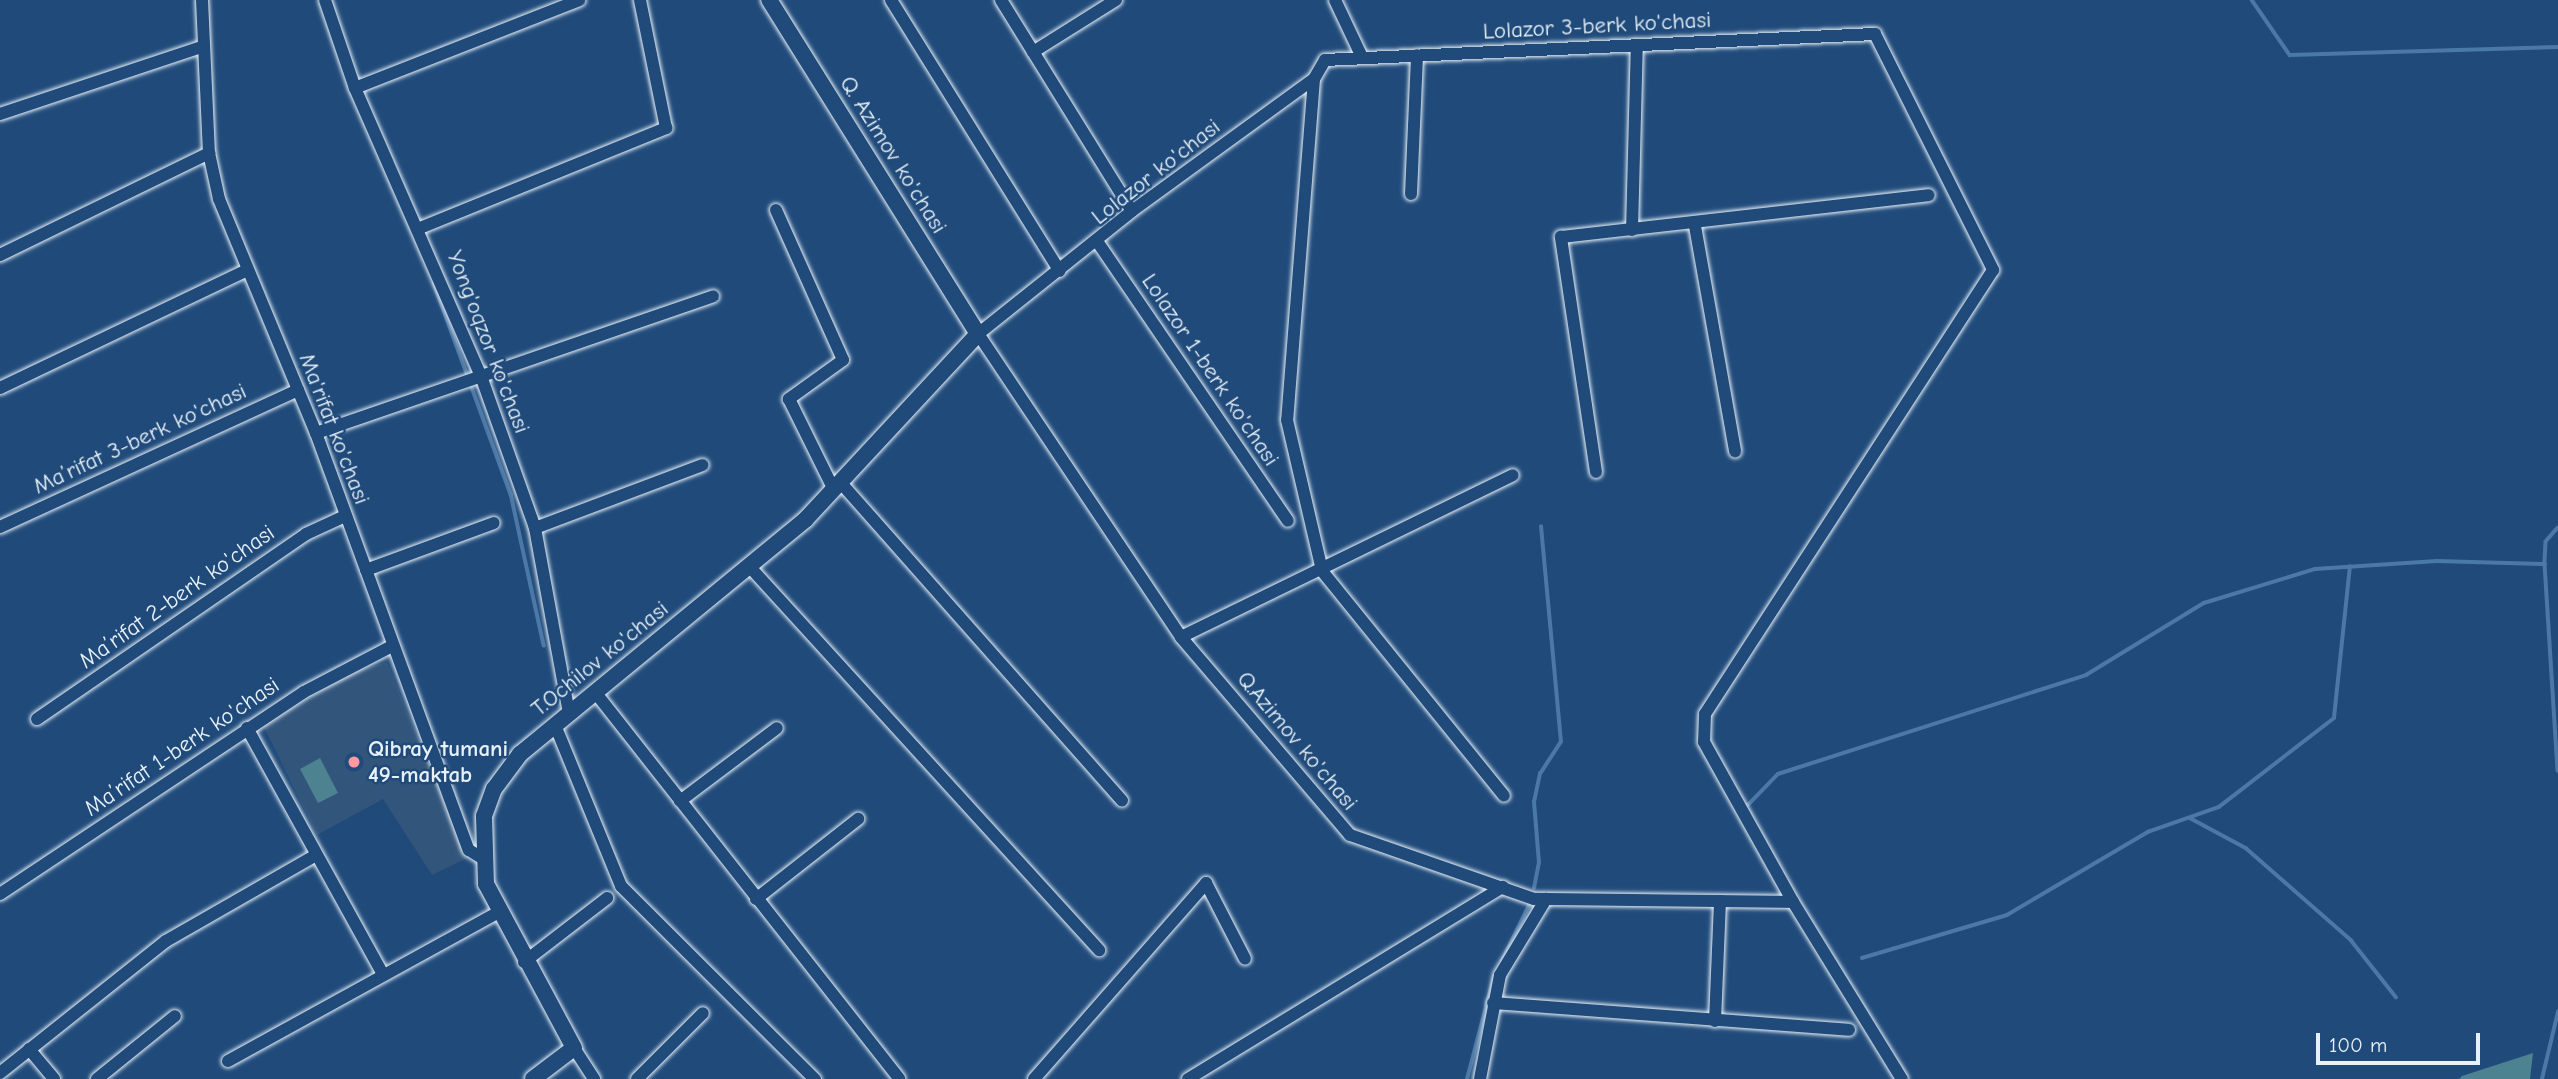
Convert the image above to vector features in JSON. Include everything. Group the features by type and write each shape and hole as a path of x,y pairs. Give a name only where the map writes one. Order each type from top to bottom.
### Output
{"main road":[{"name":"Q. Azimov ko'chasi","path":"769,0 978,334"},
{"name":"T.Ochilov ko'chasi","path":"574,1048 496,913 482,858 484,816 494,789 520,754 749,566 837,487 978,334"},
{"path":"533,1079 574,1048"}],"street":[{"name":"Ma'rifat ko'chasi","path":"202,0 209,153 247,270 316,433 469,850 482,858"},
{"name":"Yong'oqzor ko'chasi","path":"325,0 355,88 419,228 482,379 535,528 569,713"},
{"path":"355,88 579,0"},
{"path":"419,228 666,128 640,0"},
{"path":"891,0 1060,271"},
{"path":"1001,0 1132,211"},
{"path":"1033,52 1116,0"},
{"path":"1335,0 1362,57"},
{"name":"Lolazor 3-berk ko'chasi","path":"1362,57 1875,34 1993,270 1705,714 1704,742 1793,902"},
{"path":"1632,230 1637,45"},
{"path":"0,114 204,46"},
{"path":"1411,194 1417,55"},
{"name":"Lolazor ko'chasi","path":"978,334 1099,244 1132,211 1314,79 1325,60 1362,57"},
{"path":"1314,79 1287,419 1322,571 1504,796"},
{"path":"0,255 209,153"},
{"path":"1596,472 1561,237 1695,226 1929,195"},
{"path":"776,210 843,360 789,399 837,487 1122,801"},
{"path":"1695,226 1735,451"},
{"name":"Lolazor 1-berk ko'chasi","path":"1099,244 1288,521"},
{"path":"0,388 247,270"},
{"path":"316,433 482,379 713,296"},
{"name":"Q.Azimov ko'chasi","path":"978,334 1181,637 1350,835 1546,899 1793,902"},
{"name":"Ma’rifat 3-berk ko'chasi","path":"0,527 299,390"},
{"path":"535,528 703,465"},
{"path":"1181,637 1322,571 1513,475"},
{"name":"Ma’rifat 2-berk ko'chasi","path":"37,719 306,534 345,516"},
{"path":"366,570 494,523"},
{"path":"749,566 1099,950"},
{"name":"Ma’rifat 1-berk ko'chasi","path":"0,894 247,728 392,646"},
{"path":"595,692 899,1079"},
{"path":"555,725 621,886 815,1079"},
{"path":"247,728 382,973"},
{"path":"680,801 777,728"},
{"path":"756,899 858,819"},
{"path":"0,1073 166,941 316,855"},
{"path":"1034,1079 1206,883 1245,959"},
{"path":"1188,1079 1503,887"},
{"path":"524,962 607,898"},
{"path":"1480,1079 1500,975 1546,899"},
{"path":"1715,1021 1720,901"},
{"path":"1793,902 1902,1079"},
{"path":"228,1061 382,973 496,913"},
{"path":"1493,1003 1849,1030"},
{"path":"637,1079 703,1013"},
{"path":"97,1079 175,1016"},
{"path":"574,1048 594,1079"},
{"path":"29,1049 54,1079"}],"shaded area":[{"name":"Qibray tumani 49-maktab","path":"387,662 467,858 432,875 383,799 317,835 263,725 353,672"}],"green space":[{"path":"320,758 338,793 318,803 300,769"},
{"path":"2533,1053 2530,1079 2459,1079 2462,1076"}],"waterway":[{"path":"2252,0 2290,55 2558,47"},
{"path":"434,283 511,494 544,645"},
{"path":"1534,888 1539,863 1534,802 1540,774 1561,742 1541,527"},
{"path":"2558,528 2546,542 2545,564 2558,771"},
{"path":"1748,805 1778,774 2086,675 2204,603 2315,569 2437,561 2545,564"},
{"path":"1862,958 2007,915 2148,832 2219,807 2334,718 2350,567"},
{"path":"2190,818 2246,848 2351,940 2396,997"},
{"path":"1502,961 1531,901"},
{"path":"1467,1079 1494,977"},
{"path":"2542,1079 2558,1012"}],"place":[{"name":"Qibray tumani 49-maktab","path":"354,762"}]}
